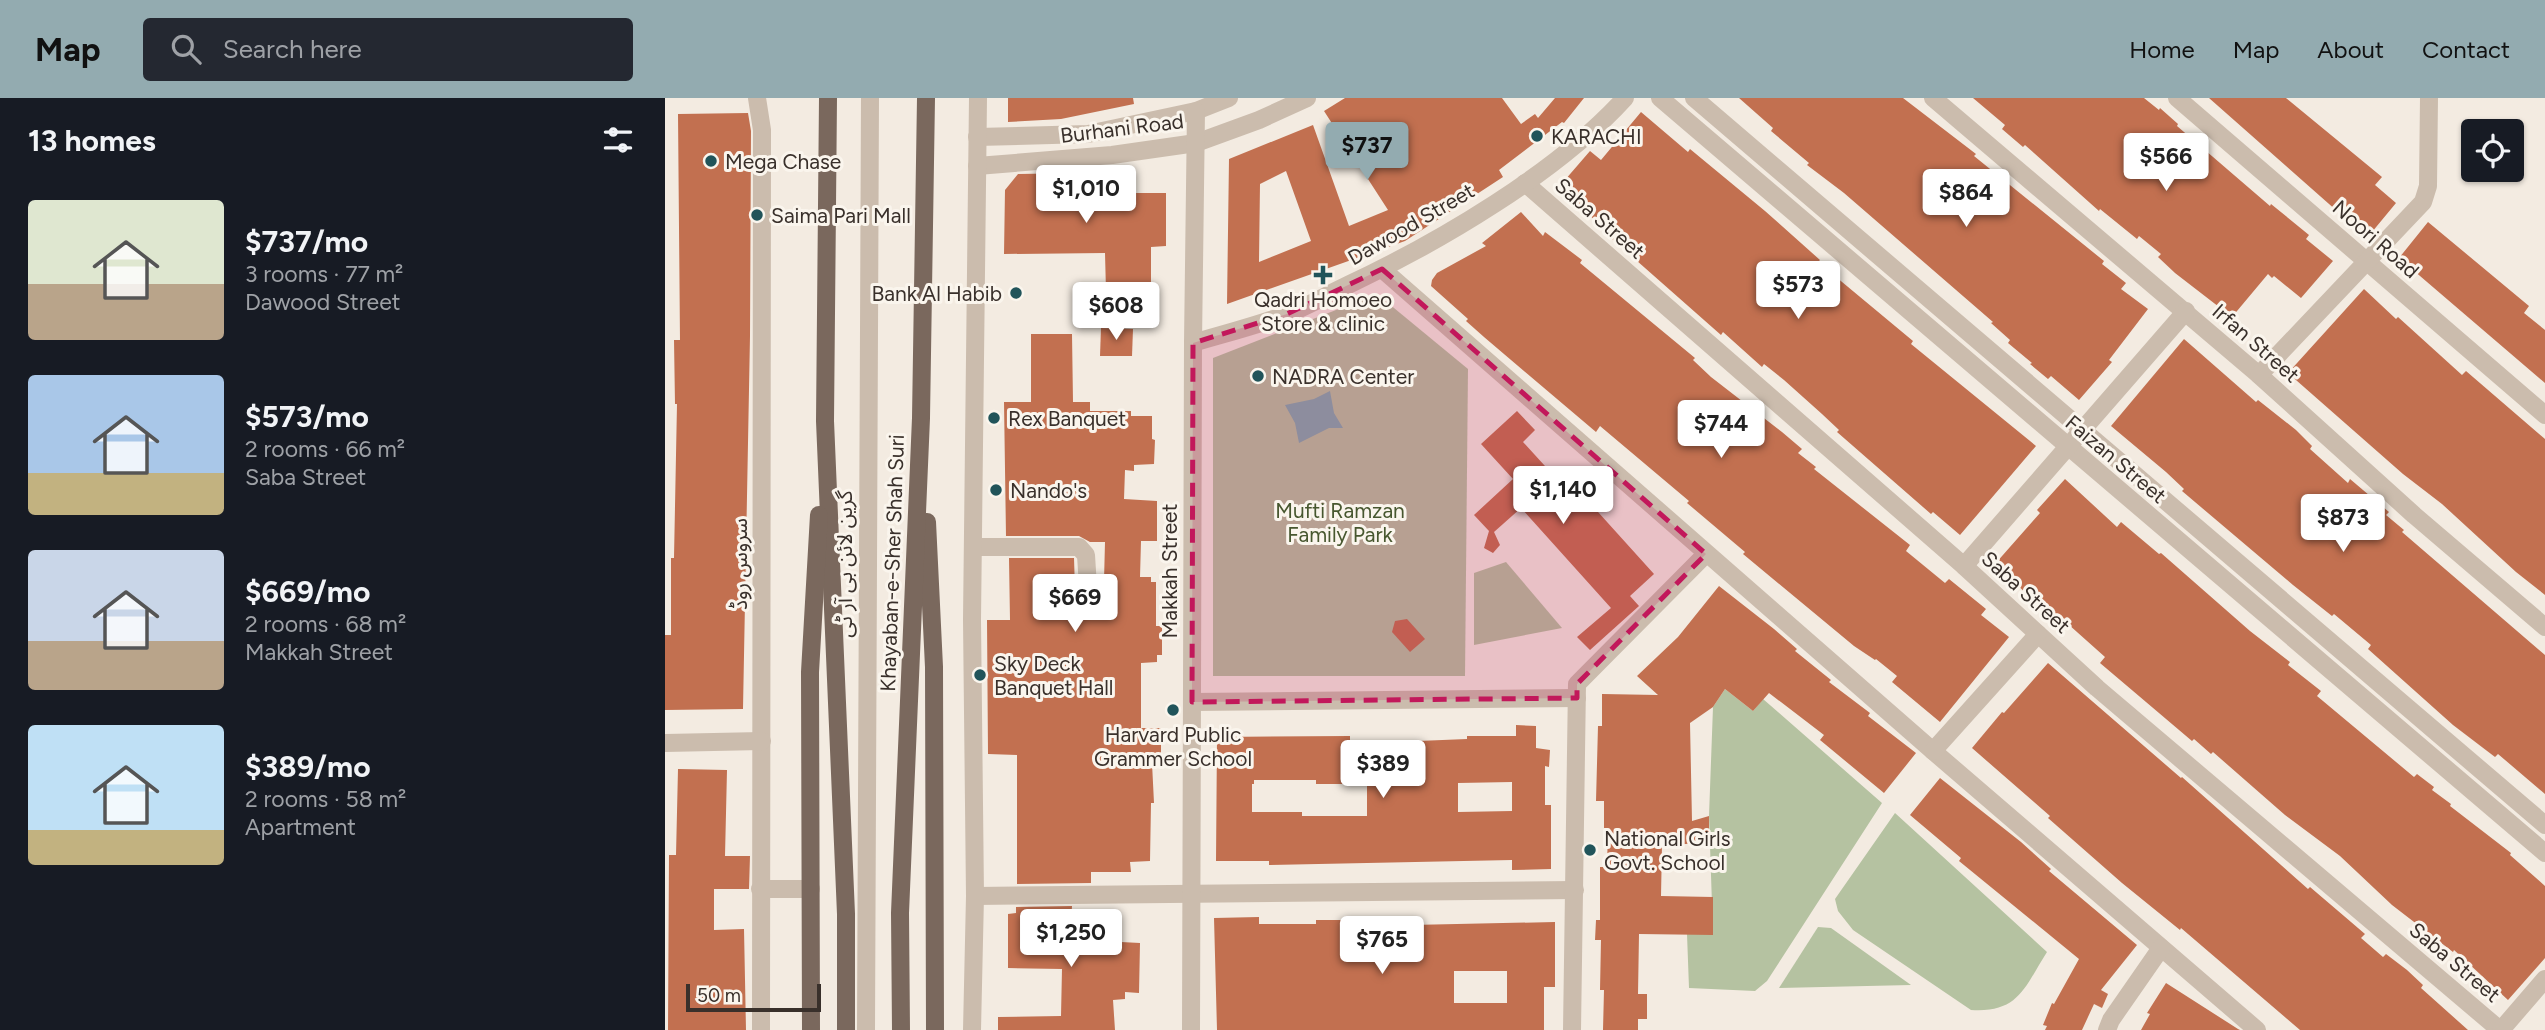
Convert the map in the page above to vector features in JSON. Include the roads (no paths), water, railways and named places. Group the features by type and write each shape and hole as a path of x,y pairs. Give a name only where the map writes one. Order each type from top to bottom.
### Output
{"main road":[{"path":"811,1030 810,672 825,421 828,98"},
{"name":"Khayaban-e-Sher Shah Suri","path":"901,1030 901,913 921,418 926,98"},
{"path":"921,418 934,667 935,1030"},
{"path":"825,421 846,914 845,1030"}],"street":[{"name":"سروس روڈ","path":"757,98 762,130 761,1030"},
{"name":"گرین لائن بی آر ٹی","path":"866,1030 870,98"},
{"path":"972,1030 975,896 973,547 978,98"},
{"name":"Burhani Road","path":"977,137 1088,134 1196,111 1229,98"},
{"name":"Burhani Road","path":"977,166 1112,155 1196,143 1259,120 1307,98"},
{"name":"Dawood Street","path":"1193,343 1287,314 1382,269 1447,233 1525,183 1603,122 1625,98"},
{"name":"Faizan Street","path":"1660,98 2545,853"},
{"name":"Faizan Street","path":"1695,98 2545,825"},
{"name":"Irfan Street","path":"1933,98 2259,375 2545,627"},
{"name":"Noori Road","path":"2177,98 2545,415"},
{"path":"2259,375 2423,202 2428,186 2428,98"},
{"name":"Makkah Street","path":"1191,1030 1196,111"},
{"name":"Saba Street","path":"1525,183 1964,566 2097,688 2501,1030"},
{"path":"1382,269 1706,554 2257,1030"},
{"path":"1964,566 2186,312"},
{"path":"973,547 1079,547 1086,555 1089,603"},
{"path":"1572,1030 1577,684 1706,554"},
{"path":"1933,751 2038,634"},
{"path":"1192,702 1577,698"},
{"path":"665,743 762,741"},
{"path":"760,889 811,889"},
{"path":"975,896 1191,896 1574,890"},
{"path":"2107,1030 2111,1020 2161,948"},
{"path":"2501,1030 2545,979"}],"water":[{"path":"1330,391 1334,413 1343,428 1329,428 1299,443 1295,423 1285,405 1314,399"}],"place":[{"name":"KARACHI","path":"1537,136"},
{"name":"Mega Chase","path":"711,161"},
{"name":"Saima Pari Mall","path":"757,215"},
{"name":"Qadri Homoeo Store & clinic","path":"1323,275"},
{"name":"Bank Al Habib","path":"1016,293"},
{"name":"NADRA Center","path":"1258,376"},
{"name":"Rex Banquet","path":"994,418"},
{"name":"Nando's","path":"996,490"},
{"name":"Sky Deck Banquet Hall","path":"980,675"},
{"name":"Harvard Public Grammer School","path":"1173,710"},
{"name":"National Girls Govt. School","path":"1590,850"}],"park label":[{"name":"Mufti Ramzan Family Park","path":"1340,522"}]}
